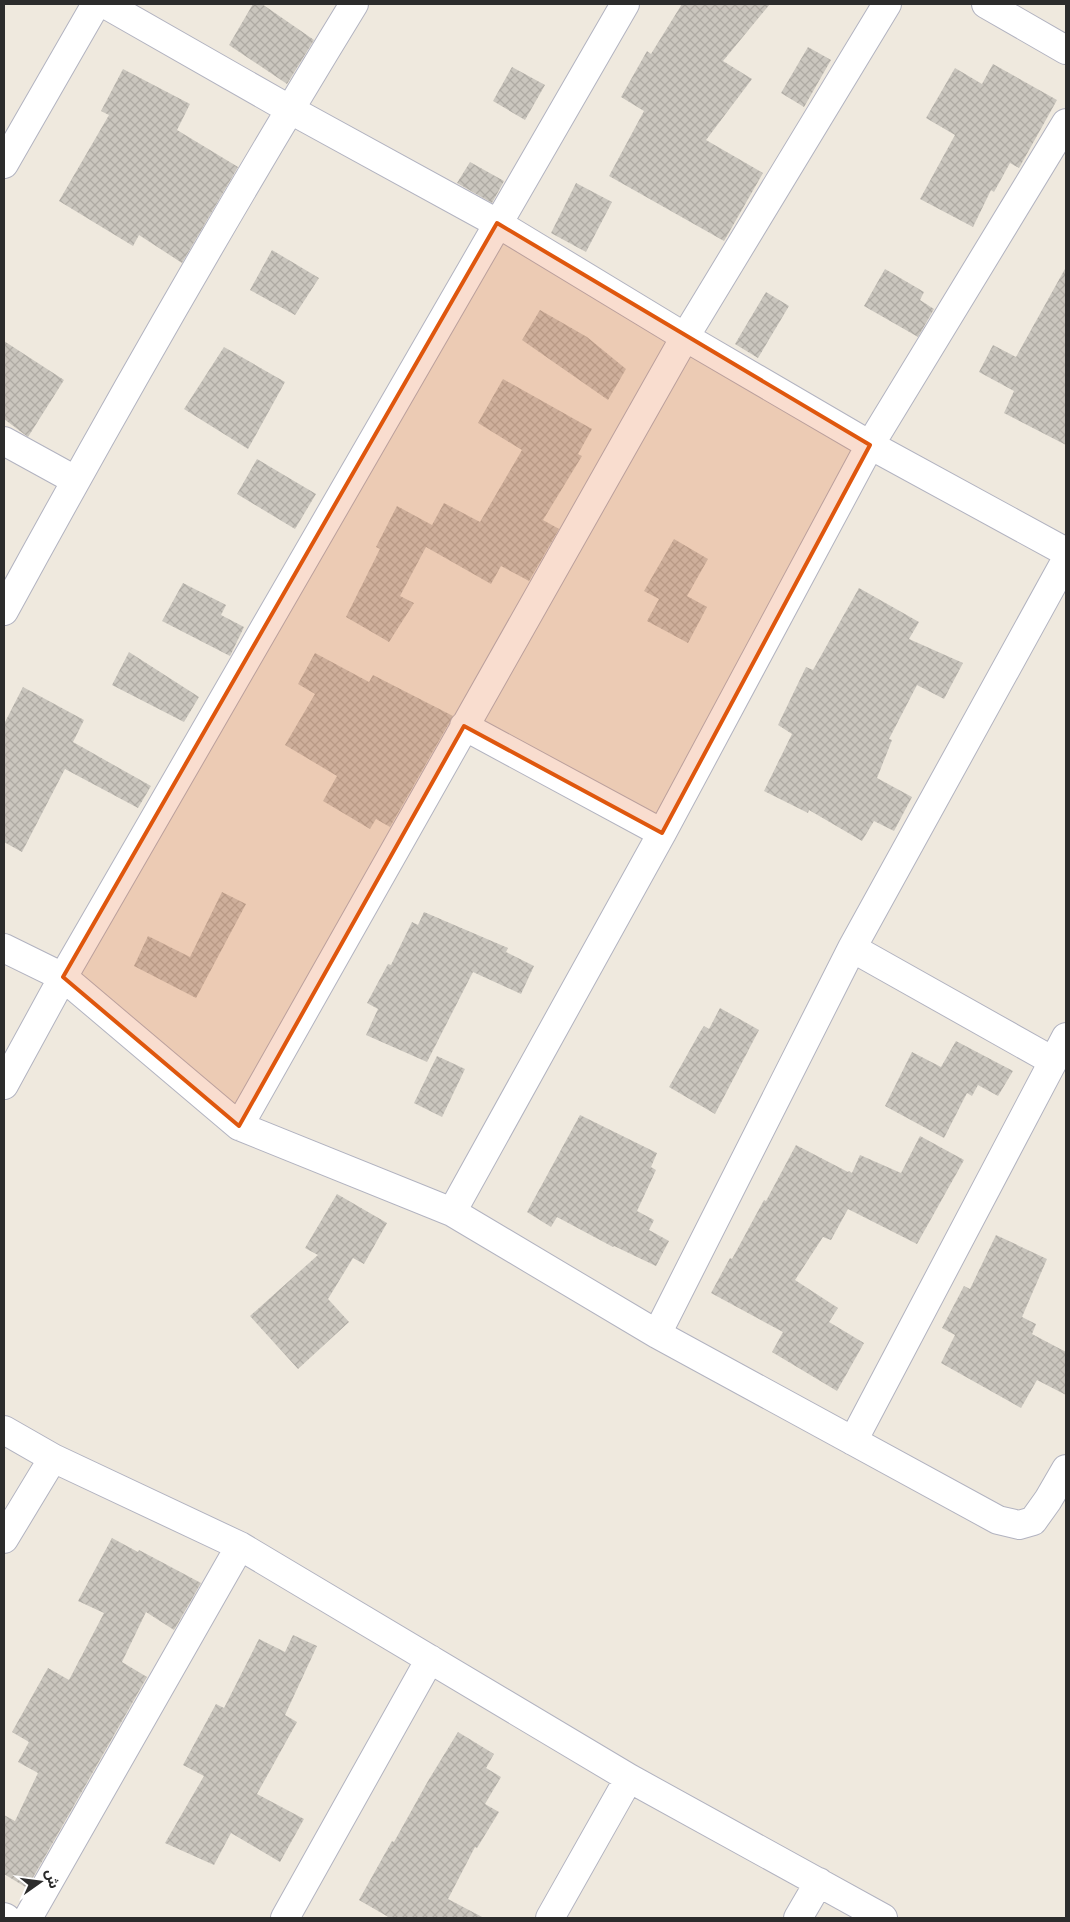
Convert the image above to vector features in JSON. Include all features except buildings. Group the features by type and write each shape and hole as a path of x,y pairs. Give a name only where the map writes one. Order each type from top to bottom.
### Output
{"street":[{"path":"4,164 96,4"},
{"path":"105,4 497,223 684,337 870,445 1066,552"},
{"path":"4,611 75,480 290,109 354,4"},
{"path":"4,1084 63,976 625,4"},
{"path":"239,1126 684,337 887,4"},
{"path":"986,4 1066,50"},
{"path":"452,1212 662,834 870,445 1066,123"},
{"path":"4,441 75,480"},
{"path":"657,1334 852,948 1066,560"},
{"path":"464,726 662,834"},
{"path":"4,948 63,976 239,1126 452,1212 657,1334 998,1520 1019,1525 1033,1521 1066,1469"},
{"path":"852,948 1053,1061"},
{"path":"853,1441 1066,1037"},
{"path":"4,1430 53,1458 240,1546 629,1778 883,1918"},
{"path":"4,1539 53,1458"},
{"path":"28,1918 240,1546"},
{"path":"285,1918 430,1658"},
{"path":"550,1918 629,1778"},
{"path":"798,1918 819,1882"}],"highlighted area":[{"path":"497,223 870,445 662,833 464,726 239,1126 63,977"}]}
